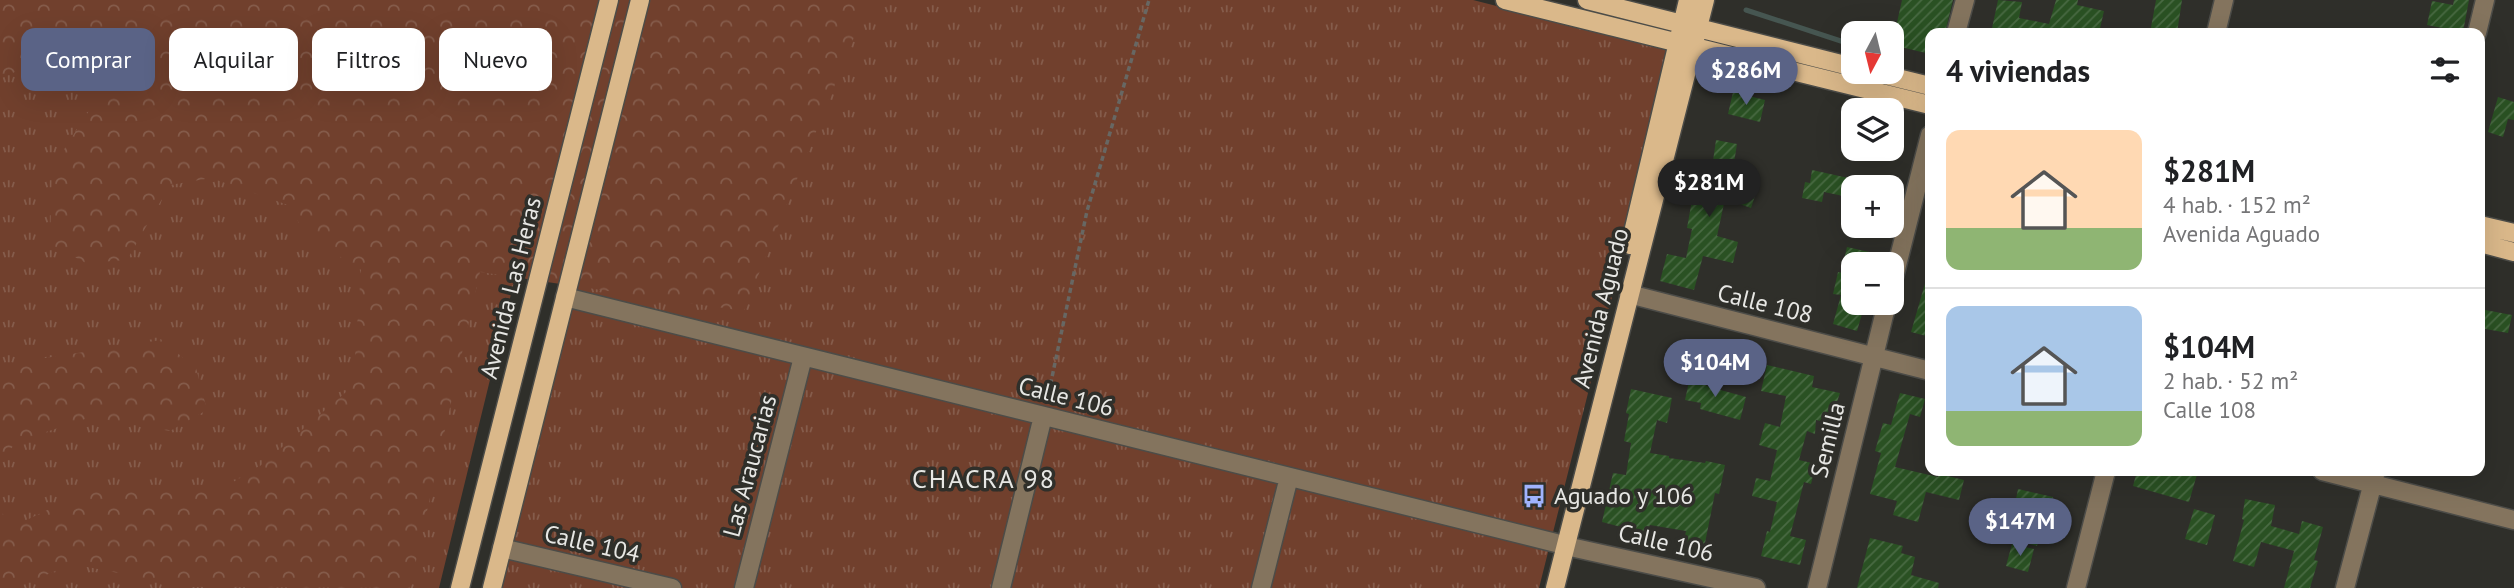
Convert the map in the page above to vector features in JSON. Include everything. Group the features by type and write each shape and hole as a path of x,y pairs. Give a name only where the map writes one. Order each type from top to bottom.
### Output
{"main road":[{"name":"Avenida Las Heras","path":"460,588 609,0"},
{"path":"492,588 640,0"},
{"path":"1505,0 1925,104"},
{"path":"1587,0 1841,64"},
{"name":"Avenida Aguado","path":"1688,0 1690,26"},
{"name":"Avenida Aguado","path":"1555,588 1561,544 1619,292 1690,26 1705,0"},
{"name":"Avenida Aguado","path":"1544,588 1561,544 1629,294 1685,46"},
{"path":"1904,80 1925,85"},
{"path":"2485,226 2514,233"},
{"path":"2485,244 2514,252"}],"street":[{"path":"1957,28 1965,0"},
{"path":"2217,28 2224,0"},
{"path":"2478,28 2485,0"},
{"path":"1900,252 1925,155"},
{"name":"Calle 108","path":"1629,294 1925,370"},
{"name":"Calle 106","path":"565,297 1561,544 1756,588"},
{"name":"Semilla","path":"1817,588 1884,315"},
{"name":"Las Araucarias","path":"744,588 803,357"},
{"path":"1001,588 1043,416"},
{"path":"2076,588 2105,476"},
{"path":"1261,588 1289,477"},
{"path":"2345,588 2374,477 2514,520"},
{"name":"Calle 104","path":"502,548 672,588"}],"path":[{"path":"1043,416 1087,211 1149,0"}],"green space":[{"path":"0,0 583,0 439,588 0,588"},
{"path":"0,0 869,0 744,311 480,272 410,588 191,587 72,564 15,588 0,588 0,505 8,529 93,488 223,488 260,466 353,386 361,269 308,238 288,205 211,178 170,185 127,260 86,263 50,244 52,168 96,100 87,91 155,91 155,28 21,28 21,69 0,79"},
{"path":"639,0 1473,0 1674,51 1539,588 491,588"},
{"path":"161,340 196,368 207,410 170,431 91,417 16,442 0,464 0,365"}],"building":[{"path":"1902,0 1953,0 1946,28 1925,28 1925,53 1904,48 1904,21 1897,21"},
{"path":"1998,0 2022,2 2019,18 2049,24 2056,0 2078,0 2077,5 2104,11 2100,28 1992,28"},
{"path":"2156,0 2182,0 2178,28 2151,28"},
{"path":"2454,0 2469,0 2464,28 2427,25 2432,1 2453,5"},
{"path":"1733,92 1765,100 1760,122 1728,114"},
{"path":"2498,97 2514,102 2514,120 2508,119 2503,137 2488,132"},
{"path":"1716,140 1737,144 1731,182 1757,190 1751,208 1725,199 1717,236 1738,242 1733,263 1703,256 1694,290 1660,281 1667,254 1686,258 1692,229 1687,228 1697,172 1711,175"},
{"path":"1812,170 1841,176 1841,196 1824,192 1822,202 1802,198 1805,182 1810,183"},
{"path":"1847,247 1869,252 1846,252"},
{"path":"1838,272 1841,273 1841,295 1833,294"},
{"path":"1925,283 1925,336 1911,332"},
{"path":"1841,295 1841,315 1862,315 1857,331 1833,324"},
{"path":"2485,310 2512,315 2508,333 2485,329"},
{"path":"1767,365 1814,376 1812,387 1840,393 1830,423 1816,420 1815,434 1807,431 1799,460 1816,464 1811,484 1804,482 1790,536 1806,540 1800,565 1761,556 1777,502 1752,496 1756,478 1770,481 1777,450 1759,445 1765,423 1780,427 1786,396 1761,391"},
{"path":"1690,377 1707,381 1706,386 1746,397 1740,420 1700,409 1701,403 1685,400"},
{"path":"1631,389 1672,398 1667,423 1657,420 1650,453 1725,465 1719,494 1715,493 1703,553 1682,549 1686,531 1650,525 1648,534 1602,522 1613,473 1626,475 1631,443 1624,441"},
{"path":"1900,393 1925,399 1920,417 1910,414 1895,467 1925,476 1947,476 1964,480 1959,500 1926,492 1918,522 1893,515 1897,501 1870,494 1881,453 1875,451 1883,423 1891,425"},
{"path":"2136,476 2197,476 2189,502 2133,486"},
{"path":"2018,489 2053,497 2046,525 2057,528 2053,544 2038,541 2037,546 2022,542 2028,518 2013,514"},
{"path":"2245,499 2275,505 2271,526 2299,534 2302,521 2323,527 2314,560 2318,561 2310,588 2284,588 2294,551 2261,542 2254,567 2233,561 2244,520"},
{"path":"2194,509 2215,515 2207,545 2185,539"},
{"path":"1870,538 1903,546 1901,553 1915,557 1911,575 1939,583 1938,588 1857,588"},
{"path":"2012,544 2034,549 2028,572 2006,566"}],"waterway":[{"path":"1746,10 1841,41"}],"place":[{"name":"Aguado y 106","path":"1534,496"}],"district":[{"name":"CHACRA 98","path":"984,479"}]}
